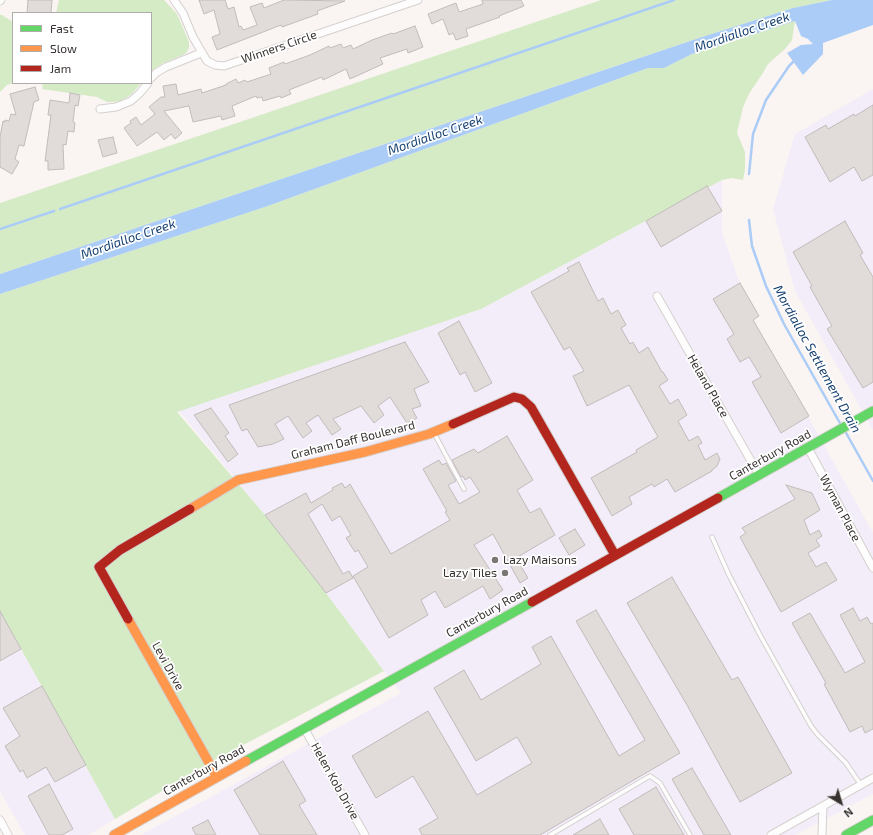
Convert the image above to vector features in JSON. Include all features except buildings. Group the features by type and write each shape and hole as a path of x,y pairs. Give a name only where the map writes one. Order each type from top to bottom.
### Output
{"street":[{"name":"Winners Circle","path":"174,0 183,13 201,53 207,61 215,65 224,66 400,3 418,0"},
{"path":"152,77 166,67 201,53"},
{"path":"100,109 116,107 131,101 147,84"},
{"name":"Heland Place","path":"657,296 759,475"},
{"name":"Graham Daff Boulevard","path":"99,567 120,550 238,480 365,452 433,432 514,397 522,399 531,406 615,555"},
{"name":"Canterbury Road","path":"114,835 873,411"},
{"name":"Wyman Place","path":"808,448 873,568"},
{"name":"Levi Drive","path":"99,567 217,777"},
{"name":"Helen Kob Drive","path":"304,728 365,835"},
{"path":"771,835 873,778"},
{"path":"822,835 823,806"},
{"path":"0,820 8,835"},
{"path":"846,835 873,820"}],"lane":[{"path":"433,432 464,489"},
{"path":"712,537 732,582 811,726 846,763 861,785"},
{"path":"550,835 650,776 660,783 690,835"}],"shaded area":[{"path":"873,89 873,430 795,291 773,209 795,134"},
{"path":"722,180 722,233 751,315 873,533 873,794 795,835 141,835 401,693 265,515 175,406 479,310"},
{"path":"0,611 115,819 88,835 25,835 0,791"}],"green space":[{"path":"59,0 164,0 177,14 189,42 189,48 183,55 163,63 152,70 152,12 56,12"},
{"path":"601,0 832,0 793,8 699,38 0,274 0,203"},
{"path":"0,15 2,15 12,21 12,83 7,85 0,92"},
{"path":"795,21 792,40 785,49 768,64 750,92 743,107 737,133 745,152 745,170 743,180 731,178 722,180 481,309 177,412 265,515 384,671 209,763 115,819 0,611 0,294 265,207 648,68 664,68 692,54"},
{"path":"43,84 140,84 133,93 126,98 113,102 107,102 97,97 42,89"}],"water":[{"name":"Mordialloc Creek","path":"832,0 873,0 873,25 823,43 823,54 803,75 787,53 801,45 813,44 808,39 801,36 795,21 692,54 664,68 648,68 265,207 0,294 0,274 699,38 793,8"}],"waterway":[{"path":"60,209 674,0"},
{"name":"Mordialloc Settlement Drain","path":"749,174 753,134 766,100 789,66 795,60"},
{"path":"0,229 54,211"},
{"name":"Mordialloc Settlement Drain","path":"749,220 752,246 766,286 784,324 841,425"},
{"name":"Mordialloc Settlement Drain","path":"845,431 873,481"}],"traffic: fast":[{"path":"718,498 873,411"},
{"path":"246,761 532,602"},
{"path":"846,835 873,820"}],"traffic: slow":[{"path":"190,509 238,480 365,452 429,434 453,424"},
{"path":"128,619 217,777"},
{"path":"114,835 246,761"}],"traffic: jam":[{"path":"453,424 514,397 522,399 531,407 615,555"},
{"path":"532,602 718,498"},
{"path":"128,619 99,567 120,550 190,509"}],"place":[{"name":"Lazy Maisons","path":"495,560"},
{"name":"Lazy Tiles","path":"505,573"}]}
